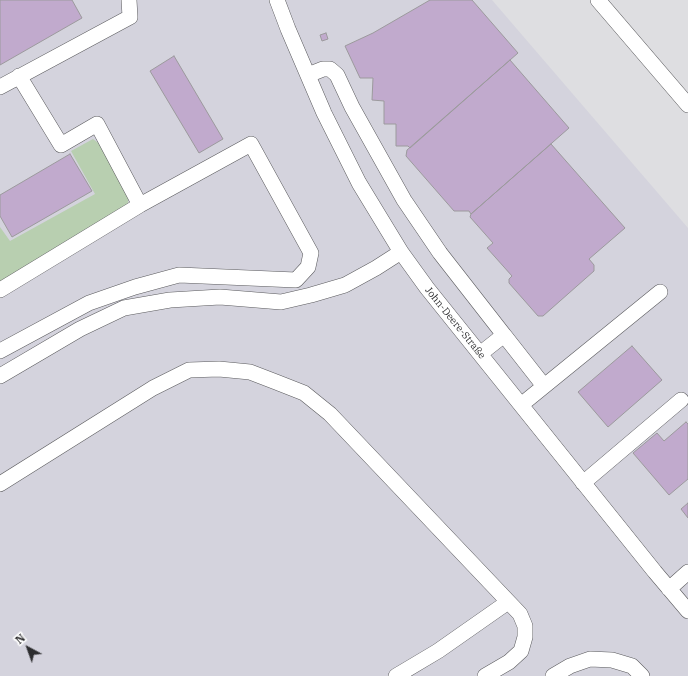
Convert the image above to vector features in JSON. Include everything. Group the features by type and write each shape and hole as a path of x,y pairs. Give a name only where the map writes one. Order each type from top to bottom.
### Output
{"street":[{"path":"0,87 130,17 129,0"},
{"name":"John-Deere-Straße","path":"277,0 324,113 359,183 401,252 427,288 688,612"},
{"path":"598,0 688,105"},
{"path":"308,75 323,69 330,69 337,75 352,107 404,200 440,253 544,386"},
{"path":"19,76 60,145 97,124 140,205"},
{"path":"0,290 140,205 251,144 310,253 308,267 296,280 179,275 135,287 89,303 0,351"},
{"path":"0,376 80,329 124,308 170,300 220,297 281,302 311,295 345,284 376,268 401,252"},
{"path":"521,405 660,292"},
{"path":"480,354 504,335"},
{"path":"0,484 153,388 189,370 219,369 250,372 304,393 330,414 520,614 525,626 526,637 521,651 509,662 485,676"},
{"path":"583,483 681,400"},
{"path":"669,589 688,572"},
{"path":"396,676 438,651 508,602"},
{"path":"554,676 570,666 590,659 612,660 632,666 642,676"}],"shaded area":[{"path":"0,0 492,0 688,228 688,676 0,676"}],"green space":[{"path":"93,139 104,147 129,194 128,203 123,210 0,284 0,227 10,241 95,194 71,151"}],"building":[{"path":"0,0 72,0 82,18 0,65"},
{"path":"430,0 472,0 518,53 410,148 408,146 396,146 396,124 384,124 384,101 372,100 373,78 360,78 345,46 373,33"},
{"path":"326,33 328,39 322,41 320,35"},
{"path":"174,56 223,139 199,153 150,71"},
{"path":"510,60 569,128 471,214 469,211 454,211 406,156 407,150"},
{"path":"551,144 625,228 589,259 594,265 594,271 543,316 538,316 509,283 509,279 512,276 487,248 493,243 470,217 471,214"},
{"path":"70,154 92,191 12,237 0,216 0,195"},
{"path":"632,346 662,380 608,427 578,392"},
{"path":"686,422 688,424 688,479 669,495 633,453 657,433 664,441"},
{"path":"688,503 688,518 681,509"}]}
